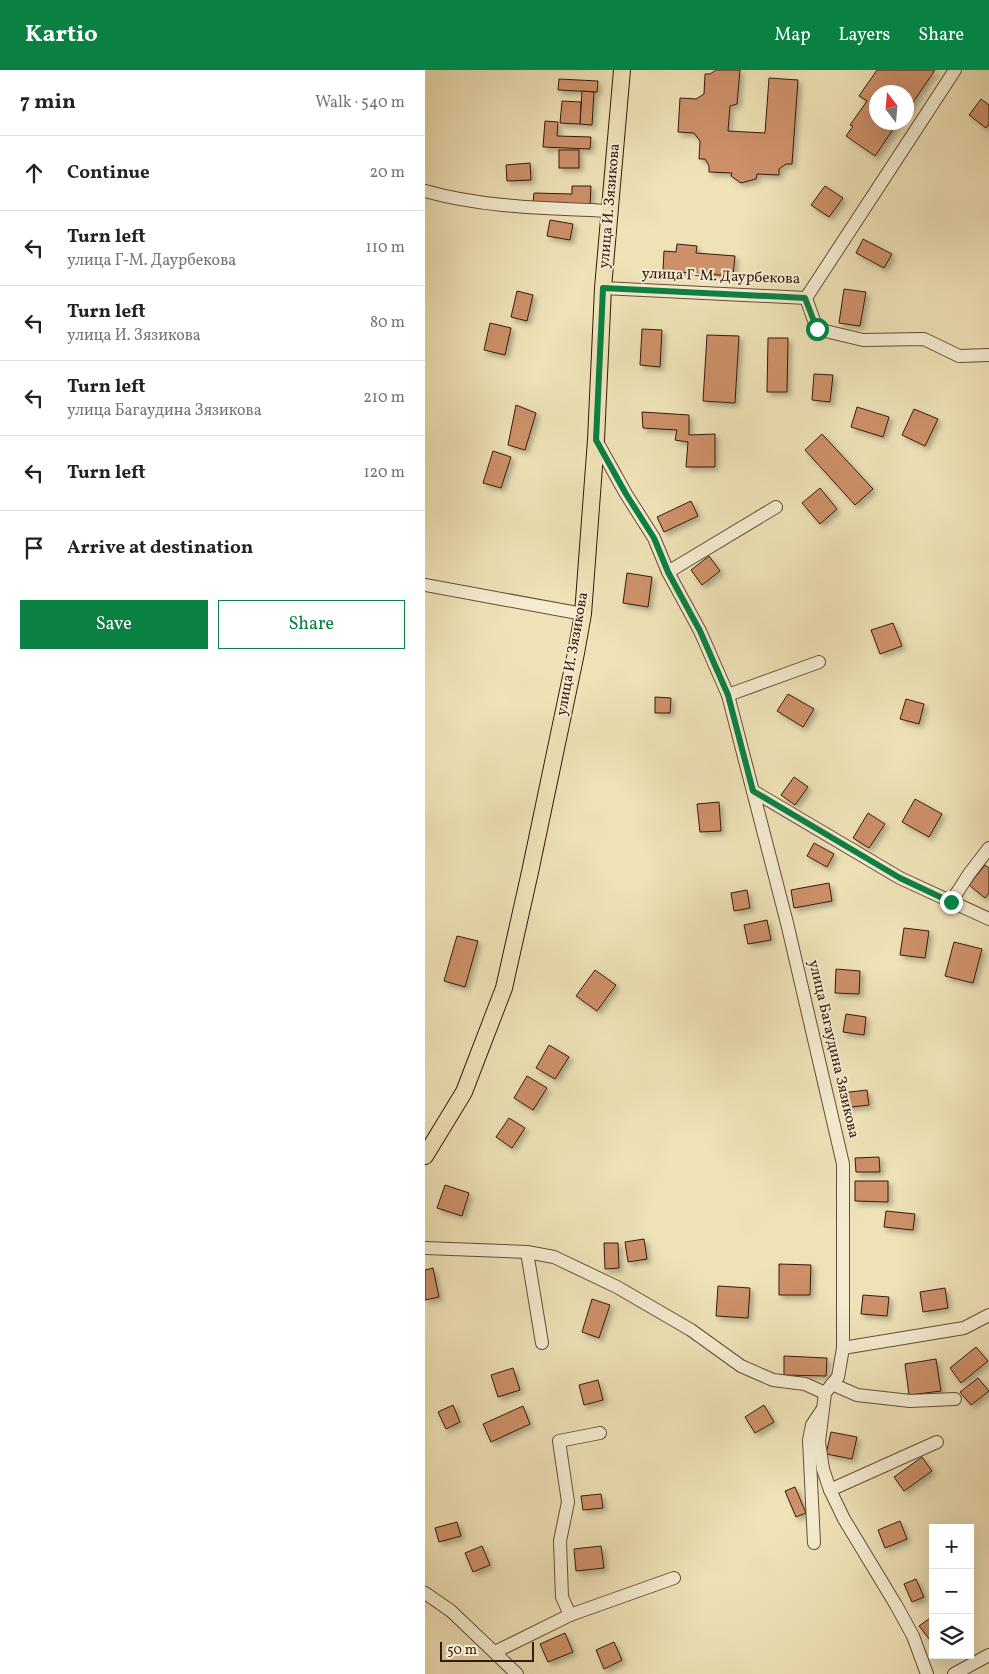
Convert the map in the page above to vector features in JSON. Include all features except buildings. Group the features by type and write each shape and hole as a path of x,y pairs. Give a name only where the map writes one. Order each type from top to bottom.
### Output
{"main road":[{"name":"улица И. Зязикова","path":"425,1156 464,1092 504,988 576,653 583,614 596,440 603,288 622,70"}],"street":[{"name":"улица Г-М. Даурбекова","path":"603,288 805,298 955,70"},
{"path":"425,192 454,200 531,208 610,211"},
{"path":"805,298 817,329 863,340 924,339 959,356 989,356"},
{"name":"улица Багаудина Зязикова","path":"596,440 626,494 654,538 668,572 700,631 728,695 787,923 843,1164 843,1348 838,1377 829,1388 823,1408 819,1442 823,1469 830,1490 844,1519 913,1636 927,1674"},
{"path":"668,572 776,508"},
{"path":"425,585 583,614"},
{"path":"728,695 819,662"},
{"path":"753,791 900,878 989,920"},
{"path":"951,902 989,848"},
{"path":"425,1248 527,1252 554,1257 617,1287 691,1330 741,1366 773,1380 829,1388 857,1395 910,1401 955,1399"},
{"path":"527,1252 542,1343"},
{"path":"843,1348 964,1328 989,1316"},
{"path":"814,1544 809,1440 812,1424 823,1408"},
{"path":"570,1615 563,1597 560,1541 568,1502 559,1441 600,1432"},
{"path":"830,1490 937,1442"},
{"path":"495,1652 570,1615 673,1578"},
{"path":"425,1593 451,1611 517,1674"},
{"path":"954,1674 989,1655"}],"route":[{"path":"817,329 805,298 603,288 596,440 626,494 654,538 668,572 700,631 728,695 753,791 900,878 951,902"}]}
